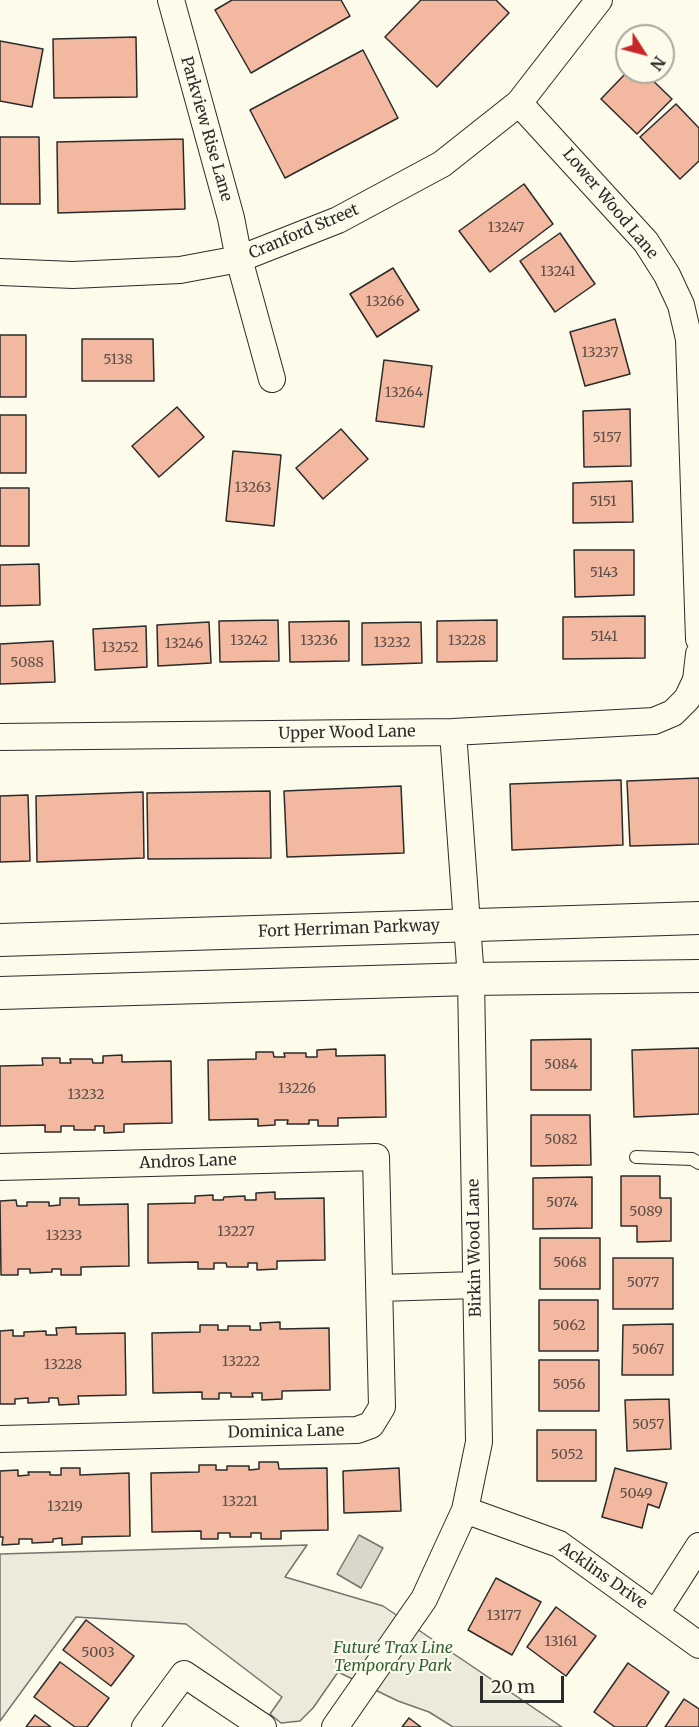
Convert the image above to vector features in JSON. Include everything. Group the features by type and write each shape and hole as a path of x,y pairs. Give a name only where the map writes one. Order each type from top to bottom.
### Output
{"street":[{"name":"Parkview Rise Lane","path":"171,0 231,218 239,259 272,379"},
{"name":"Cranford Street","path":"0,272 74,275 180,270 239,259 338,220 442,164 519,103 599,0"},
{"name":"Lower Wood Lane","path":"519,103 646,242 667,275 681,304 689,339 699,639"},
{"name":"Upper Wood Lane","path":"0,737 453,732 654,721 673,713 687,699 696,680 699,654"},
{"name":"Birkin Wood Lane","path":"335,1727 424,1599 465,1510 479,1442 471,979 453,732"},
{"name":"Fort Herriman Parkway","path":"0,940 699,918"},
{"path":"0,993 471,979 699,976"},
{"name":"Andros Lane","path":"0,1167 376,1157"},
{"name":"Dominica Lane","path":"0,1439 357,1430 371,1425 382,1407 376,1157"},
{"path":"380,1288 475,1285"},
{"name":"Acklins Drive","path":"465,1510 559,1544 699,1645"},
{"path":"656,1613 699,1546"},
{"path":"145,1727 184,1674 263,1727"}],"lane":[{"path":"636,1157 692,1160 699,1163"}],"green space":[{"name":"Future Trax Line Temporary Park","path":"307,1545 285,1577 383,1606 562,1727 453,1727 429,1712 398,1701 338,1672 313,1708 300,1721 281,1723 270,1714 282,1697 186,1624 76,1617 0,1721 0,1554"}],"shaded area":[{"path":"359,1535 383,1548 361,1588 337,1574"}],"building":[{"path":"232,0 341,0 350,16 251,73 215,10"},
{"path":"421,0 496,0 509,13 437,87 385,37"},
{"path":"136,37 137,97 54,98 53,39"},
{"path":"0,41 43,49 32,107 0,101"},
{"path":"363,50 398,118 285,178 250,110"},
{"path":"615,84 656,84 672,99 637,134 601,99"},
{"path":"676,104 699,128 699,161 680,179 640,137"},
{"path":"0,137 39,137 40,204 0,204"},
{"path":"183,139 185,209 58,213 57,142"},
{"path":"524,184 553,224 490,272 459,231"},
{"path":"560,233 595,284 555,312 520,261"},
{"path":"393,268 419,310 377,337 350,294"},
{"path":"615,319 630,374 585,386 570,332"},
{"path":"0,335 26,335 26,397 0,397"},
{"path":"82,339 153,339 154,381 82,381"},
{"path":"384,360 432,366 424,427 376,421"},
{"path":"177,407 204,437 159,477 132,446"},
{"path":"630,409 631,466 584,467 583,411"},
{"path":"0,415 26,415 26,473 0,473"},
{"path":"341,429 368,459 323,499 296,468"},
{"path":"233,451 281,455 274,526 226,521"},
{"path":"632,481 633,522 573,523 573,483"},
{"path":"0,488 29,488 29,546 0,546"},
{"path":"574,550 634,550 634,595 575,597"},
{"path":"39,564 40,605 0,606 0,565"},
{"path":"645,616 645,658 563,659 563,617"},
{"path":"278,620 279,661 220,662 219,621"},
{"path":"497,620 497,661 437,662 437,621"},
{"path":"349,621 349,661 290,662 289,622"},
{"path":"209,622 211,663 158,666 157,625"},
{"path":"421,622 422,663 362,665 362,623"},
{"path":"146,626 147,667 95,670 93,629"},
{"path":"53,641 55,682 0,684 0,644"},
{"path":"699,778 699,844 630,846 627,781"},
{"path":"621,780 623,845 512,850 510,784"},
{"path":"401,786 404,853 287,857 284,791"},
{"path":"270,791 271,858 148,859 147,793"},
{"path":"143,792 144,858 37,862 36,796"},
{"path":"28,795 30,861 0,862 0,796"},
{"path":"591,1039 591,1090 531,1090 531,1040"},
{"path":"699,1048 699,1114 634,1117 632,1050"},
{"path":"336,1049 336,1056 385,1055 386,1117 338,1118 338,1126 318,1126 318,1120 309,1120 309,1124 287,1124 288,1120 275,1120 275,1125 258,1126 258,1119 209,1120 208,1060 256,1059 256,1052 273,1052 274,1057 285,1057 284,1053 306,1053 306,1057 317,1057 317,1050"},
{"path":"122,1055 122,1062 171,1061 172,1123 124,1124 124,1132 104,1133 104,1126 95,1126 95,1130 74,1130 74,1126 61,1126 61,1132 45,1132 45,1125 0,1126 0,1066 43,1065 42,1058 60,1058 60,1063 71,1063 70,1059 92,1059 93,1063 103,1063 103,1056"},
{"path":"531,1115 590,1115 591,1165 531,1166"},
{"path":"621,1176 660,1176 660,1198 671,1198 671,1241 637,1242 637,1226 621,1226"},
{"path":"592,1177 592,1228 533,1229 533,1178"},
{"path":"275,1192 275,1199 324,1198 325,1260 277,1261 277,1269 257,1270 257,1263 248,1263 248,1267 227,1267 226,1263 214,1263 214,1269 198,1269 198,1262 148,1263 148,1204 195,1203 195,1196 213,1195 213,1200 245,1196 245,1200 256,1200 256,1193"},
{"path":"60,1198 79,1198 79,1205 128,1204 129,1266 81,1267 81,1275 61,1275 61,1269 52,1269 52,1272 30,1273 30,1269 18,1269 18,1275 1,1275 0,1201 16,1200 17,1206 27,1206 27,1202 49,1202 49,1206 60,1205"},
{"path":"540,1238 600,1238 600,1289 540,1289"},
{"path":"613,1258 673,1258 673,1309 613,1309"},
{"path":"539,1300 598,1300 598,1351 539,1351"},
{"path":"280,1322 280,1329 329,1328 330,1390 282,1391 282,1399 262,1400 262,1393 252,1393 253,1397 231,1397 231,1393 219,1393 219,1399 202,1399 202,1392 153,1393 152,1333 200,1332 200,1325 218,1325 218,1330 228,1330 228,1326 250,1326 250,1330 261,1330 260,1323"},
{"path":"673,1324 673,1375 622,1375 623,1325"},
{"path":"76,1327 76,1334 125,1333 126,1395 78,1396 79,1404 59,1405 58,1398 49,1398 49,1402 28,1403 28,1398 15,1399 15,1404 0,1404 0,1331 13,1330 13,1336 24,1336 24,1332 46,1331 46,1335 57,1335 56,1328"},
{"path":"539,1360 599,1360 599,1411 539,1411"},
{"path":"669,1399 671,1449 627,1451 625,1400"},
{"path":"537,1430 596,1430 596,1481 537,1481"},
{"path":"259,1462 278,1462 279,1469 327,1468 328,1530 281,1531 281,1539 261,1539 261,1533 251,1533 251,1537 230,1537 230,1533 218,1533 218,1539 201,1539 201,1531 152,1532 151,1473 199,1472 199,1465 216,1465 216,1470 227,1470 227,1466 249,1466 249,1470 259,1469"},
{"path":"61,1468 80,1468 80,1475 129,1473 130,1536 82,1537 82,1544 62,1545 62,1538 53,1539 53,1542 32,1543 32,1539 19,1539 19,1544 2,1545 0,1471 18,1470 18,1476 29,1475 28,1472 50,1472 50,1475 61,1475"},
{"path":"399,1468 401,1511 344,1513 343,1471"},
{"path":"615,1468 667,1483 659,1508 648,1504 642,1528 602,1517"},
{"path":"496,1578 541,1602 512,1655 468,1630"},
{"path":"556,1607 596,1636 566,1676 527,1647"},
{"path":"86,1620 134,1656 111,1686 63,1650"},
{"path":"60,1662 109,1698 87,1727 75,1727 34,1697"},
{"path":"628,1663 669,1692 646,1727 615,1727 594,1712"},
{"path":"684,1699 699,1709 699,1727 665,1727"},
{"path":"35,1715 51,1727 26,1727"},
{"path":"409,1718 421,1727 402,1727"}]}
